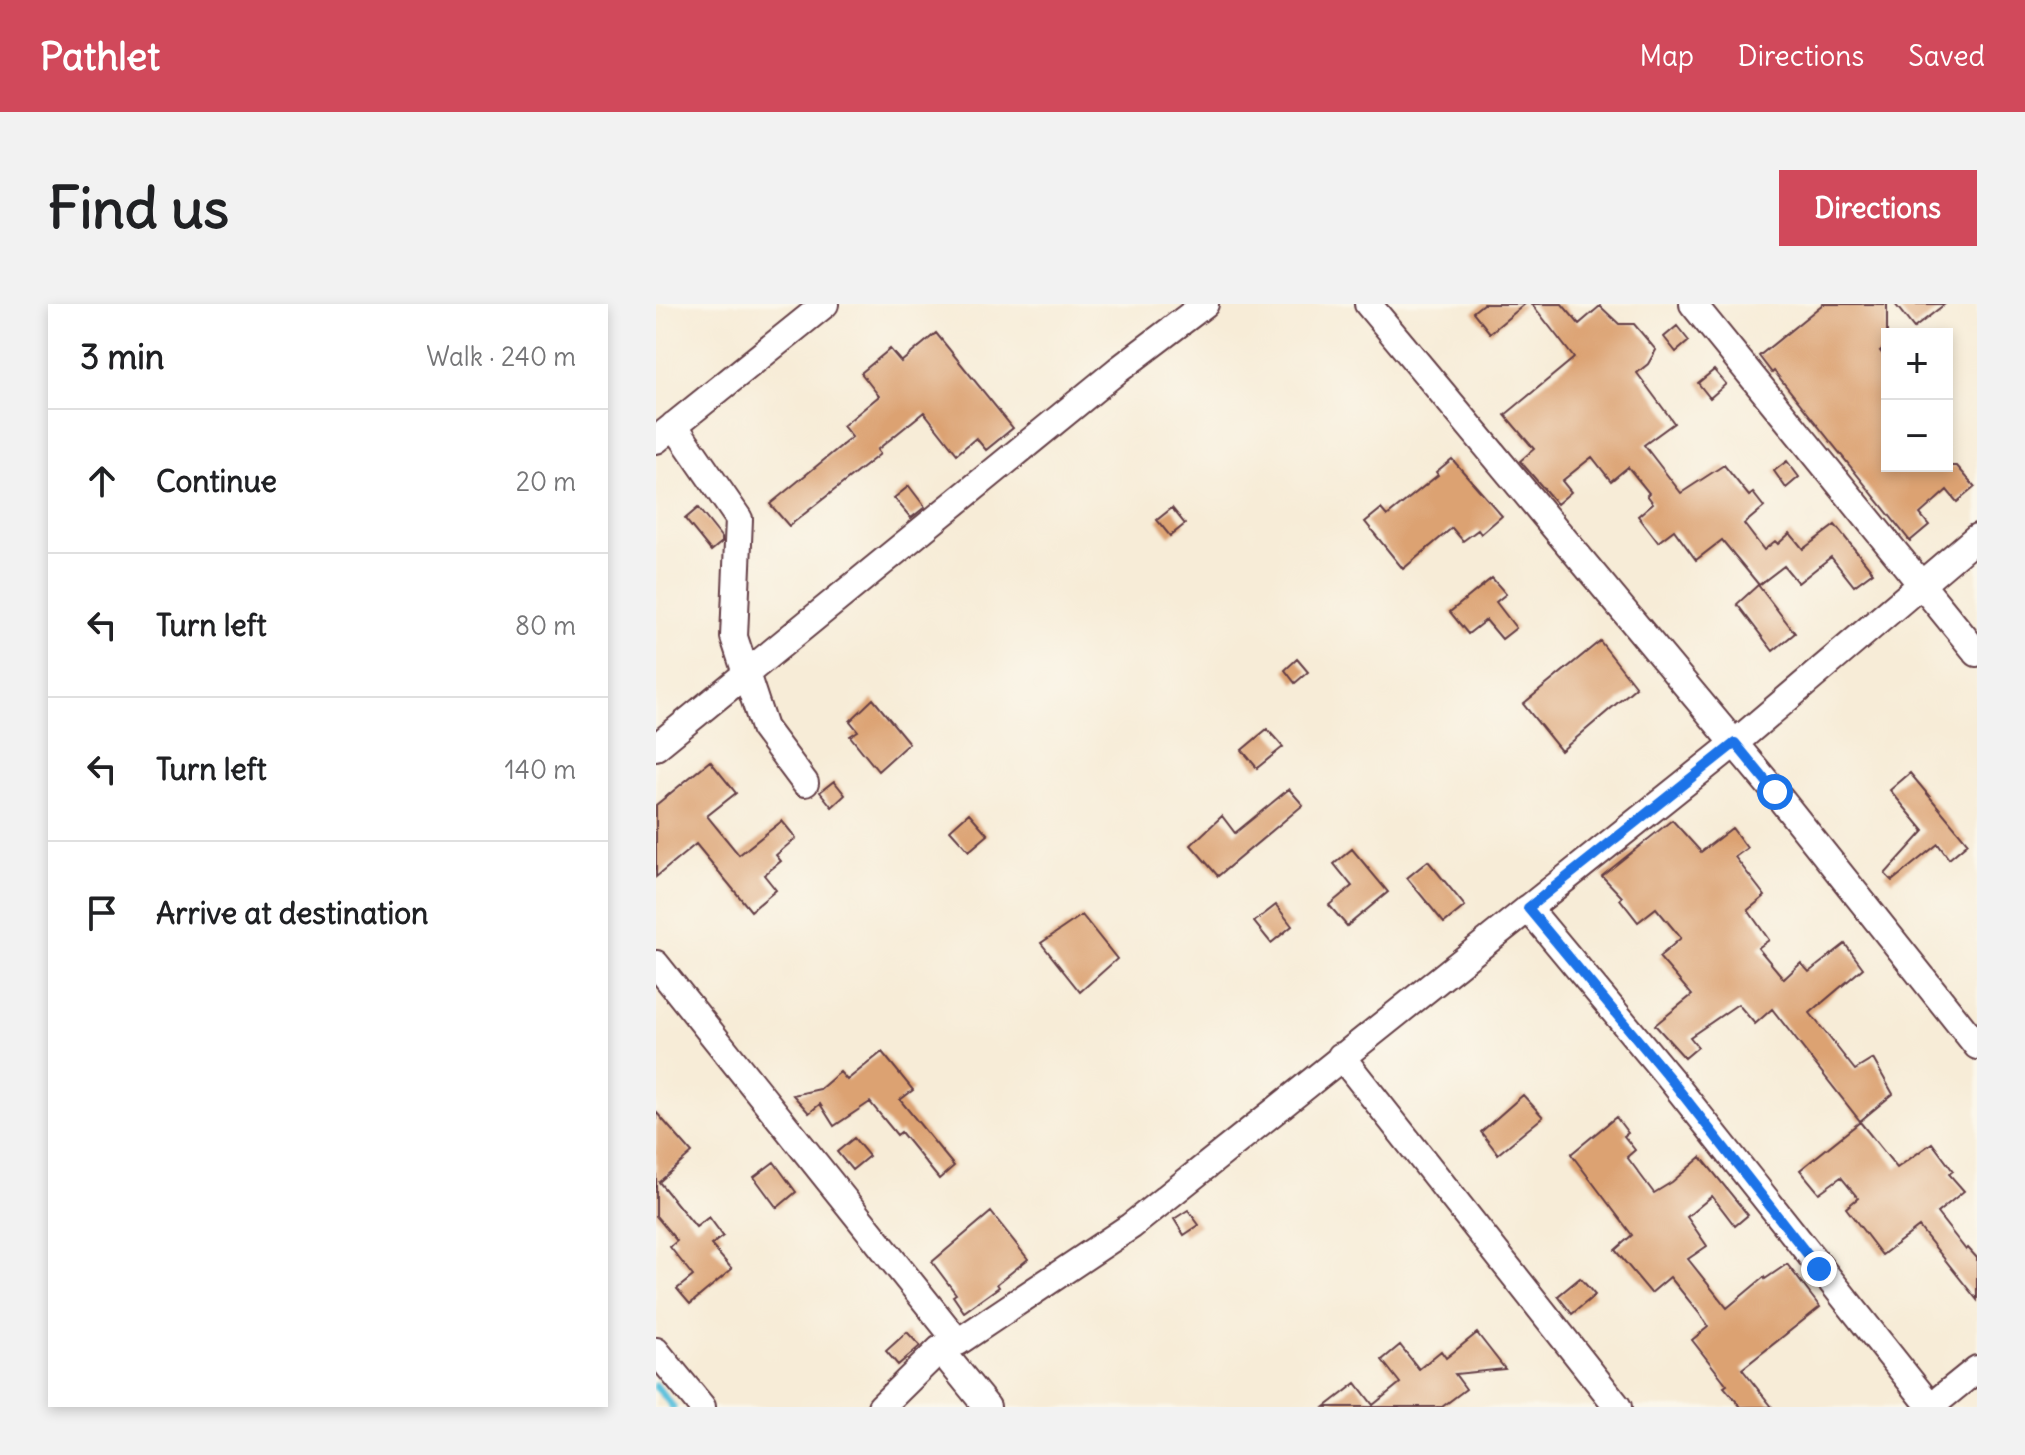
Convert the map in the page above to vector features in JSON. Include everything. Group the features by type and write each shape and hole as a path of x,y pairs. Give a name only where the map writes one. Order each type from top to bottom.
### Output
{"street":[{"path":"805,783 764,728 734,637 739,519 665,433 825,304"},
{"path":"656,747 1118,370 1205,304"},
{"path":"1368,304 1735,743 1977,1046"},
{"path":"1693,304 1977,653"},
{"path":"881,1407 949,1346 1131,1226 1735,743 1977,537"},
{"path":"1528,908 1672,1081 1930,1407 1977,1369"},
{"path":"656,964 949,1346 987,1407"},
{"path":"1341,1056 1618,1407"},
{"path":"656,1351 702,1407"}],"building":[{"path":"1483,304 1525,304 1490,333 1473,312"},
{"path":"1532,304 1562,304 1579,324 1600,306 1619,324 1634,324 1656,350 1648,364 1637,373 1674,423 1644,445 1681,493 1724,465 1749,496 1753,493 1764,507 1744,524 1764,550 1775,541 1778,544 1790,533 1803,549 1835,525 1873,572 1854,586 1831,557 1798,583 1784,566 1759,585 1722,540 1696,560 1674,530 1658,542 1638,516 1653,503 1647,495 1649,493 1628,467 1611,481 1592,457 1562,481 1571,492 1557,504 1520,461 1534,449 1505,415 1574,358"},
{"path":"1823,304 1887,304 1887,328 1881,328 1880,351 1881,472 1953,472 1953,466 1957,466 1975,487 1957,502 1947,490 1920,514 1929,525 1910,541 1759,356"},
{"path":"1895,304 1945,304 1914,328"},
{"path":"1677,326 1689,341 1676,352 1664,337"},
{"path":"936,333 1013,428 986,450 976,438 957,454 924,412 877,450 880,454 789,526 770,504 852,437 843,426 879,396 861,373 890,349 901,362"},
{"path":"1714,370 1726,384 1710,398 1698,383"},
{"path":"1452,459 1502,516 1481,534 1478,530 1463,541 1452,528 1403,569 1365,522 1381,509 1387,516 1438,475 1436,472"},
{"path":"1787,461 1799,477 1786,488 1774,471"},
{"path":"909,486 925,507 911,518 894,498"},
{"path":"698,508 722,538 722,542 711,551 685,519"},
{"path":"1172,508 1185,524 1170,536 1157,520"},
{"path":"1492,578 1506,594 1496,602 1516,628 1502,639 1486,620 1468,634 1450,612"},
{"path":"1758,585 1795,633 1773,651 1737,604"},
{"path":"1600,641 1636,687 1561,751 1523,704"},
{"path":"1297,659 1308,672 1295,683 1285,670"},
{"path":"873,699 909,743 878,771 850,736 858,731 850,721"},
{"path":"1267,729 1283,747 1257,768 1242,750"},
{"path":"710,761 736,793 707,816 739,855 782,821 796,838 776,855 781,861 764,875 776,890 751,911 696,844 656,877 656,805"},
{"path":"1910,773 1968,843 1949,859 1938,844 1892,881 1885,874 1924,831 1890,790"},
{"path":"834,781 845,795 832,807 820,792"},
{"path":"1289,789 1303,805 1218,876 1191,845 1222,816 1235,833"},
{"path":"969,813 988,835 969,851 950,830"},
{"path":"1672,820 1701,852 1732,828 1747,848 1735,857 1765,896 1748,910 1769,940 1758,948 1784,979 1801,963 1809,972 1845,944 1863,968 1810,1013 1855,1070 1873,1059 1893,1094 1860,1121 1772,1009 1755,1024 1738,1004 1690,1037 1698,1047 1685,1058 1655,1025 1692,995 1659,957 1681,938 1656,908 1638,922 1620,899 1622,897 1602,876"},
{"path":"1352,849 1388,892 1347,926 1329,905 1352,886 1334,864"},
{"path":"1428,861 1465,906 1444,923 1407,878"},
{"path":"1276,905 1292,926 1271,943 1254,922"},
{"path":"1082,915 1117,959 1080,992 1041,943"},
{"path":"882,1052 913,1090 900,1100 954,1166 939,1179 901,1132 897,1135 870,1102 834,1126 820,1104 809,1113 793,1095 820,1089 840,1072 847,1080"},
{"path":"1523,1095 1543,1117 1498,1154 1481,1132"},
{"path":"656,1112 692,1153 659,1182 696,1227 709,1217 723,1236 711,1245 732,1269 690,1304 677,1289 693,1276 670,1247 677,1241 656,1216"},
{"path":"1616,1117 1628,1133 1624,1136 1635,1150 1627,1157 1654,1193 1701,1157 1748,1215 1735,1226 1712,1196 1687,1217 1707,1246 1688,1259 1727,1308 1764,1277 1787,1264 1820,1307 1742,1369 1772,1407 1741,1407 1692,1340 1708,1327 1699,1313 1670,1277 1651,1293 1615,1250 1632,1235 1571,1154"},
{"path":"1860,1122 1897,1168 1932,1143 1953,1171 1949,1174 1964,1191 1937,1213 1966,1250 1968,1248 1977,1258 1977,1300 1919,1227 1882,1255 1846,1208 1858,1198 1841,1177 1819,1193 1800,1170"},
{"path":"854,1138 869,1156 852,1170 837,1152"},
{"path":"774,1162 796,1192 777,1208 754,1177"},
{"path":"1188,1210 1199,1225 1184,1235 1174,1219"},
{"path":"991,1212 1028,1259 997,1284 999,1287 964,1312 953,1296 956,1294 932,1262"},
{"path":"1580,1278 1595,1295 1572,1314 1558,1296"},
{"path":"907,1332 920,1346 898,1365 886,1351"},
{"path":"1477,1333 1505,1369 1455,1374 1466,1389 1442,1407 1325,1407 1356,1383 1373,1405 1400,1383 1382,1360 1400,1345 1419,1369 1441,1351 1446,1358"}],"waterway":[{"path":"656,1386 673,1407"}],"route":[{"path":"1775,792 1735,743 1528,908 1672,1081 1819,1269"}]}
